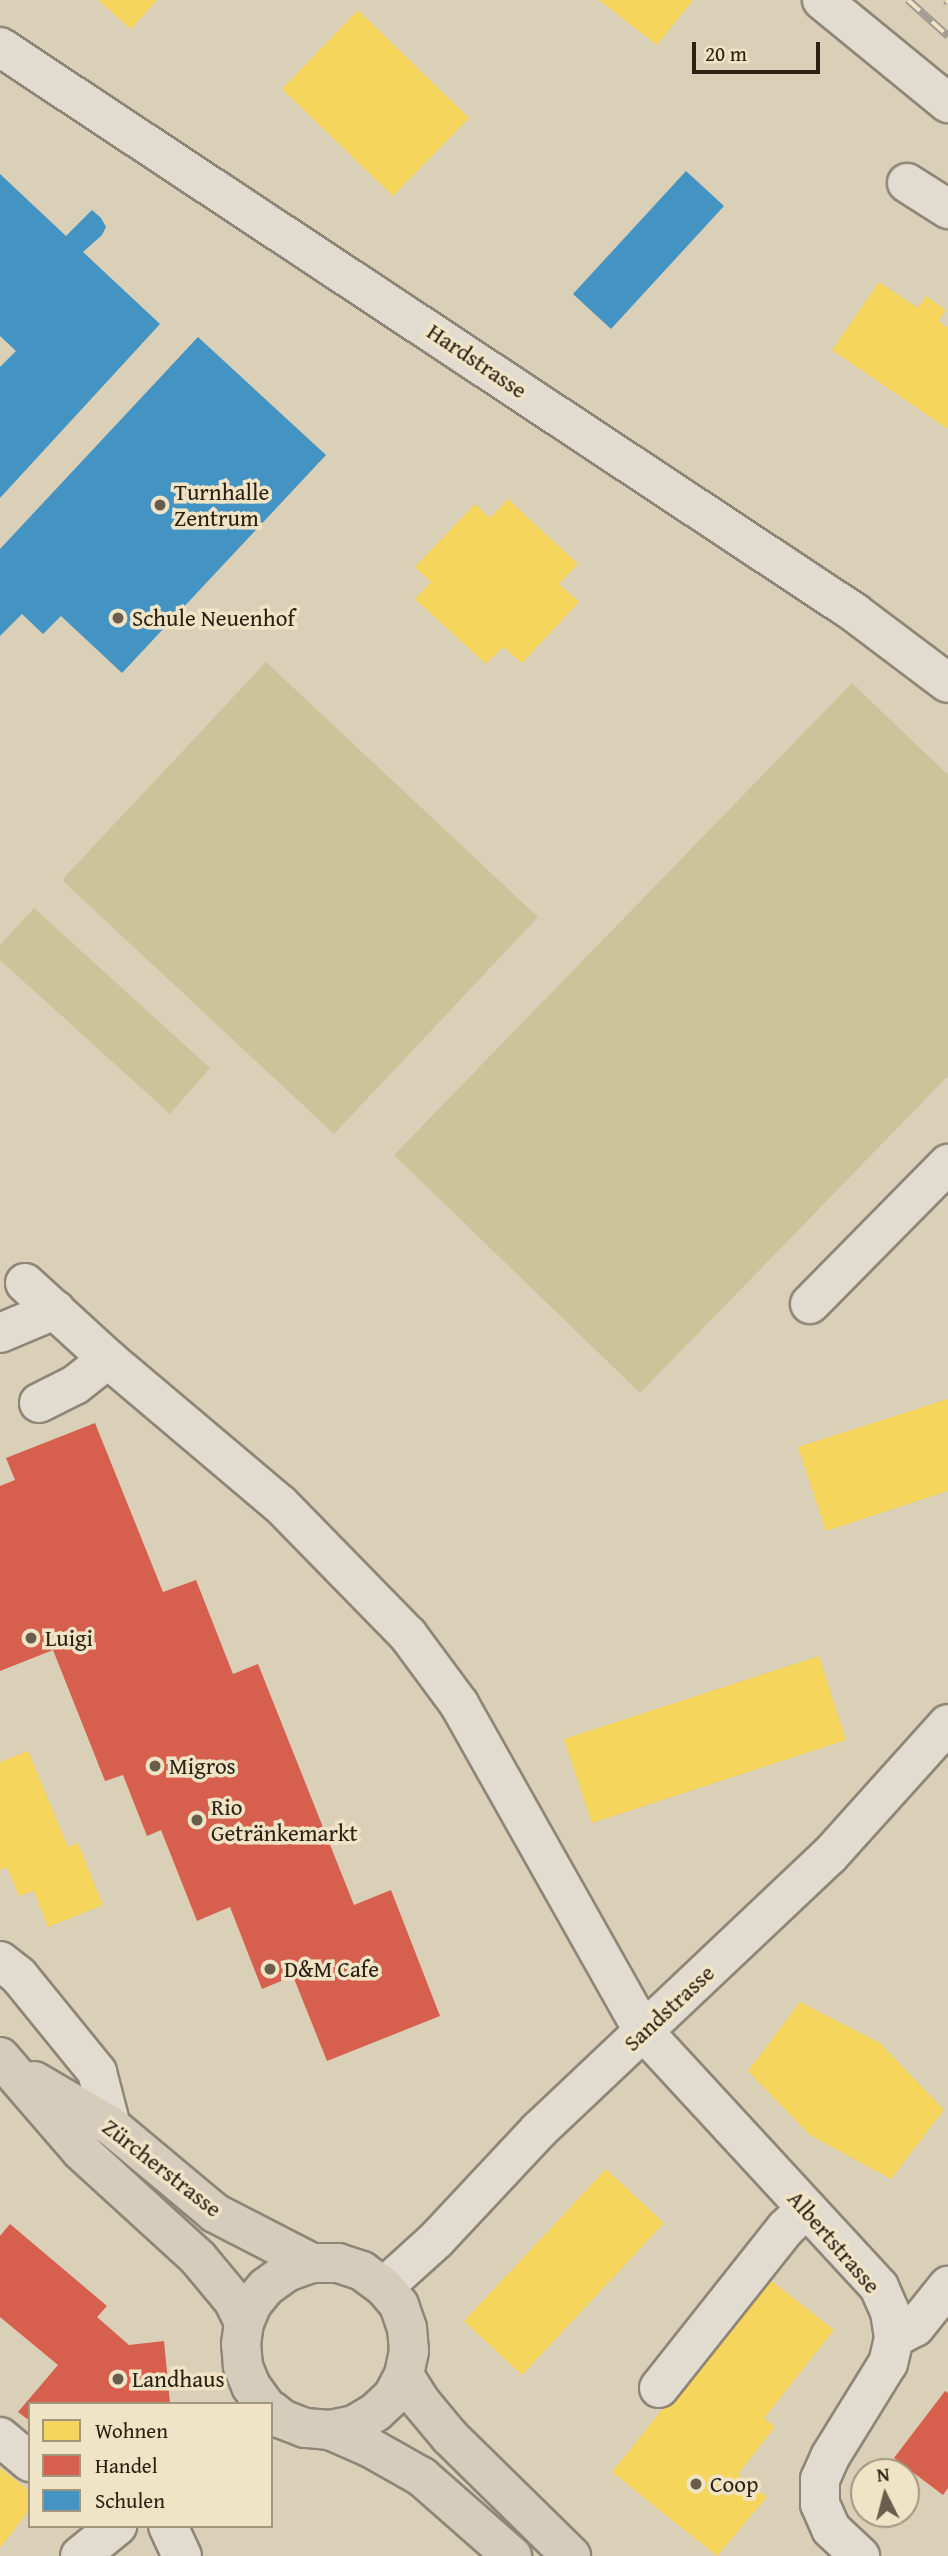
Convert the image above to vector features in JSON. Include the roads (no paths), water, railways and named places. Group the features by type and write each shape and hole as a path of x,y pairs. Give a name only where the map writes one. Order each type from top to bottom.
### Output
{"main road":[{"name":"Zürcherstrasse","path":"7,2063 111,2126 215,2213 312,2263"},
{"name":"Zürcherstrasse","path":"7,2063 81,2151 198,2258 233,2300 244,2323"},
{"path":"262,2402 251,2386 243,2366 241,2344 244,2323 252,2304 266,2287 287,2272 312,2263 338,2263 362,2271 384,2287 399,2305 407,2328 409,2351 404,2375 393,2396 376,2413 354,2425 330,2430 305,2428 282,2419 273,2412"},
{"path":"404,2375 420,2401 450,2437 571,2556"},
{"path":"330,2430 369,2447 422,2477 512,2556"}],"street":[{"path":"822,0 948,103"},
{"name":"Hardstrasse","path":"0,47 944,671"},
{"path":"907,183 948,209"},
{"path":"810,1304 948,1164"},
{"name":"Albertstrasse","path":"25,1283 107,1359 281,1505 408,1635 459,1704 643,2032 878,2287 890,2312 894,2338"},
{"path":"0,1333 55,1310"},
{"path":"39,1403 84,1379 107,1359"},
{"name":"Sandstrasse","path":"384,2287 436,2240 539,2130 830,1855 948,1724"},
{"path":"0,1961 19,1976 97,2072 111,2126"},
{"path":"659,2388 786,2228 806,2208"},
{"path":"860,2556 831,2529 820,2504 820,2479 830,2457 888,2363 894,2338 915,2326 948,2286"},
{"path":"0,2437 28,2460"},
{"path":"80,2556 111,2528"},
{"path":"169,2528 182,2556"}],"railway":[{"path":"908,0 948,36"}],"place":[{"name":"Turnhalle Zentrum","path":"160,505"},
{"name":"Schule Neuenhof","path":"118,618"},
{"name":"Luigi","path":"31,1638"},
{"name":"Migros","path":"155,1766"},
{"name":"Rio Getränkemarkt","path":"197,1820"},
{"name":"D&M Cafe","path":"270,1969"},
{"name":"Landhaus","path":"118,2379"},
{"name":"Coop","path":"696,2484"}]}
